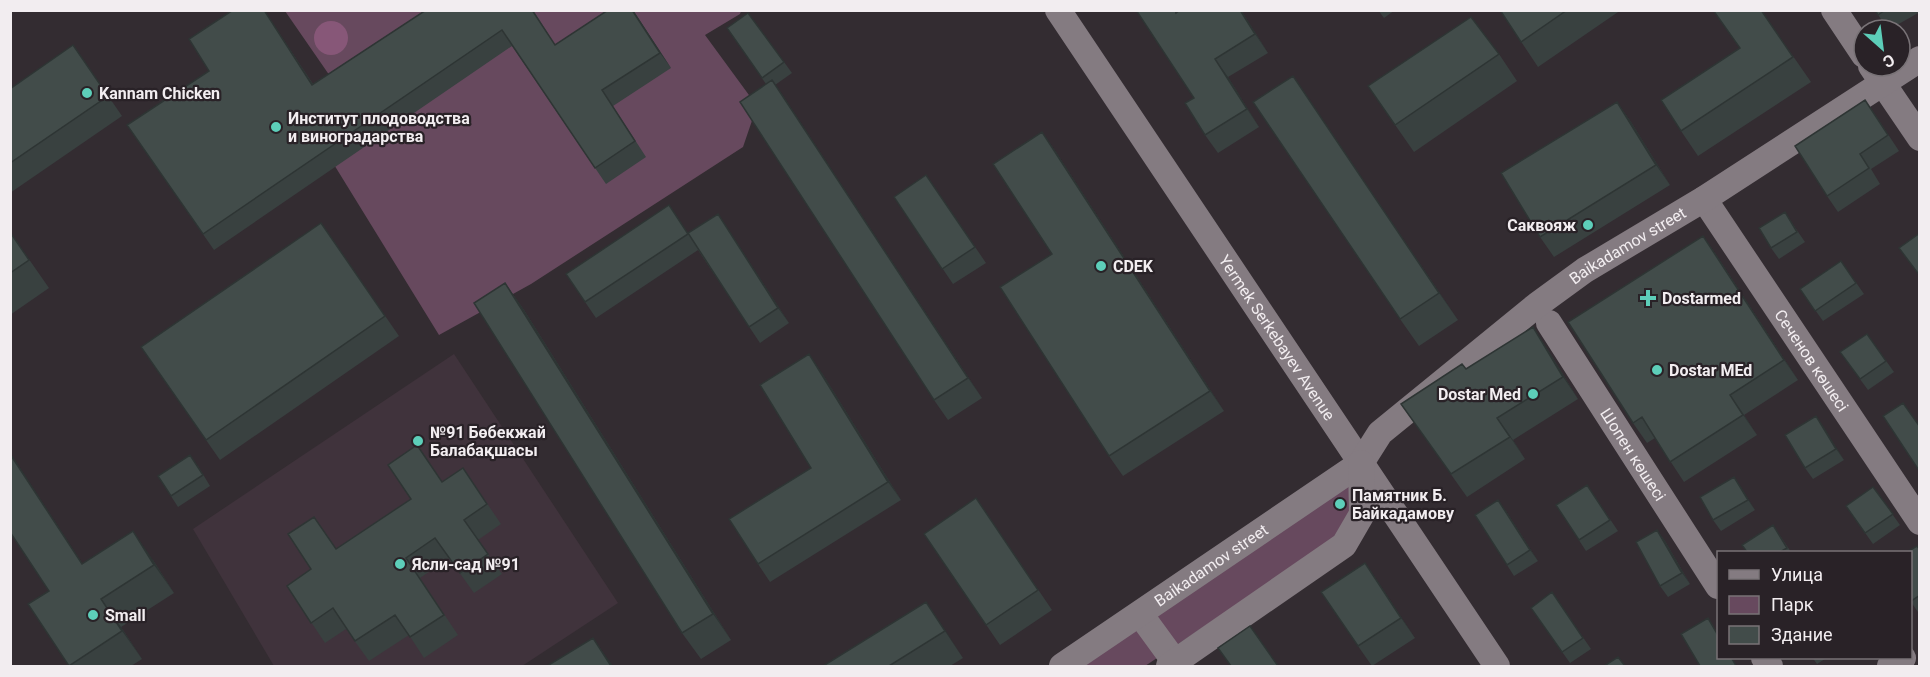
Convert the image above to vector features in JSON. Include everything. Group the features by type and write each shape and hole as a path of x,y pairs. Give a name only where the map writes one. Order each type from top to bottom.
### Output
{"street":[{"name":"Yermek Serkebayev Avenue","path":"1058,10 1497,666"},
{"path":"1834,10 1852,37"},
{"name":"Baikadamov street","path":"1062,666 1361,463 1380,433 1537,305 1585,270 1704,199 1873,78"},
{"path":"1879,78 1920,138"},
{"name":"Сеченов көшесі","path":"1704,199 1920,522"},
{"name":"Шопен көшесі","path":"1549,323 1717,583"},
{"path":"1140,614 1172,664 1344,545 1362,514 1361,463"}],"shaded area":[{"path":"331,21 343,26 348,38 343,50 331,55 319,50 314,38 319,26"},
{"name":"№91 Бөбекжай Балабақшасы","path":"454,354 618,603 522,666 274,666 193,529"}],"green space":[{"path":"285,11 741,11 740,14 705,35 757,106 743,147 531,284 439,335 333,163 370,134"},
{"path":"1356,474 1351,529 1145,666 1070,666"}],"building":[{"name":"Институт плодоводства и виноградарства","path":"233,10 264,10 312,85 426,10 532,10 555,45 608,10 632,10 660,53 602,90 635,141 595,168 502,30 203,234 127,125 209,71 189,39"},
{"path":"1136,10 1175,10 1176,13 1180,10 1240,10 1255,34 1215,59 1247,109 1205,135 1185,103 1194,98"},
{"path":"1500,10 1567,10 1521,42"},
{"path":"1713,10 1761,10 1793,57 1681,131 1661,100 1740,48"},
{"path":"1875,10 1885,10 1878,15"},
{"path":"748,13 784,62 762,78 727,28"},
{"path":"1471,17 1499,54 1395,125 1368,86"},
{"path":"73,45 108,96 10,163 10,89"},
{"path":"1293,76 1439,293 1400,319 1253,102"},
{"path":"772,80 968,378 934,400 740,102"},
{"path":"1865,100 1888,135 1860,154 1869,168 1827,196 1795,146"},
{"path":"1617,102 1656,165 1540,237 1501,173"},
{"path":"1042,132 1210,391 1109,456 1000,287 1052,254 993,164"},
{"path":"926,175 975,247 942,269 894,197"},
{"path":"669,205 688,234 585,302 566,274"},
{"path":"1785,212 1797,232 1771,248 1759,228"},
{"path":"718,214 778,308 749,327 688,233"},
{"path":"321,223 385,316 206,440 141,347"},
{"path":"10,232 29,260 10,273"},
{"path":"1920,233 1920,276 1899,248"},
{"name":"Dostar MEd","path":"1703,236 1784,360 1730,395 1743,415 1670,462 1642,417 1633,423 1568,322"},
{"path":"1841,261 1856,283 1815,311 1800,289"},
{"path":"505,283 713,614 682,633 474,303"},
{"path":"1533,327 1563,377 1497,418 1510,437 1451,474 1401,404 1462,364 1466,369"},
{"path":"1867,334 1886,361 1860,379 1840,352"},
{"path":"809,354 888,482 758,564 729,519 811,468 760,385"},
{"path":"1903,403 1920,427 1920,472 1883,416"},
{"path":"1816,416 1836,449 1805,468 1785,435"},
{"name":"Ясли-сад №91","path":"417,445 442,482 463,468 487,504 464,520 488,554 460,573 435,538 406,558 444,615 410,637 395,615 355,641 333,608 311,623 287,586 311,569 288,534 314,517 336,549 411,499 388,465"},
{"path":"10,454 82,564 133,531 154,565 101,599 122,631 69,666 28,604 49,591 10,532"},
{"path":"190,455 203,475 171,496 158,476"},
{"path":"1734,477 1748,500 1713,520 1700,497"},
{"path":"1587,485 1610,520 1579,540 1556,505"},
{"path":"1873,487 1893,514 1865,533 1846,506"},
{"path":"976,498 1038,590 986,625 924,534"},
{"path":"1498,500 1530,550 1507,565 1475,515"},
{"path":"1773,525 1787,548 1782,551 1746,551 1742,545"},
{"path":"1657,530 1682,573 1660,586 1636,542"},
{"path":"1917,546 1920,550 1920,595 1912,600 1912,551 1909,551"},
{"path":"1365,563 1401,618 1358,646 1321,592"},
{"path":"1552,592 1583,638 1562,652 1531,608"},
{"path":"926,602 945,631 889,666 823,666"},
{"path":"1708,618 1717,634 1717,659 1732,659 1736,666 1700,666 1681,634"},
{"path":"1250,626 1278,666 1231,666 1218,648"},
{"path":"593,638 611,666 547,666"},
{"path":"1618,657 1625,666 1604,666"}],"place":[{"name":"Kannam Chicken","path":"87,93"},
{"name":"Институт плодоводства и виноградарства","path":"276,127"},
{"name":"Саквояж","path":"1588,225"},
{"name":"CDEK","path":"1101,266"},
{"name":"Dostarmed","path":"1648,298"},
{"name":"Dostar MEd","path":"1657,370"},
{"name":"Dostar Med","path":"1533,394"},
{"name":"№91 Бөбекжай Балабақшасы","path":"418,441"},
{"name":"Памятник Б. Байкадамову","path":"1340,504"},
{"name":"Ясли-сад №91","path":"400,564"},
{"name":"Small","path":"93,615"}]}
